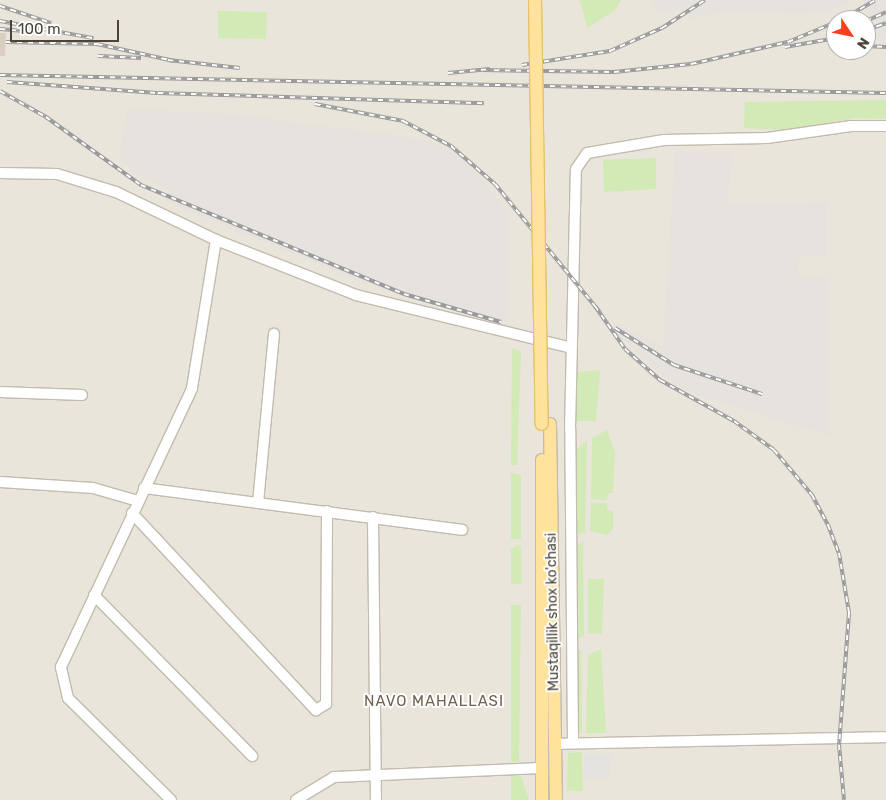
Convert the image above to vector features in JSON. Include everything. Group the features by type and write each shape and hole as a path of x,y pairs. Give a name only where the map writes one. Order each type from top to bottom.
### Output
{"main road":[{"path":"535,0 546,424"},
{"path":"543,0 546,424"},
{"name":"Mustaqillik shox ko'chasi","path":"542,800 547,636 546,424"},
{"name":"Mustaqillik shox ko'chasi","path":"547,636 555,744 556,800"}],"street":[{"path":"573,743 571,348 576,169 587,153 664,140 767,138 851,126 886,126"},
{"path":"0,173 57,174 116,192 216,240 356,295 571,348"},
{"path":"170,800 68,698 62,685 61,667 69,644 192,388 216,240"},
{"path":"258,503 274,334"},
{"path":"0,392 82,395"},
{"path":"0,482 92,488 138,501"},
{"path":"144,488 462,530"},
{"path":"132,514 316,710 326,704 327,511"},
{"path":"373,517 376,800"},
{"path":"94,595 252,756"},
{"path":"555,744 886,737"},
{"path":"296,800 334,776 377,772 542,768"}],"shaded area":[{"path":"0,0 886,0 886,800 0,800"},
{"path":"655,0 851,0 847,6 805,14 728,12 689,18 683,11 657,11 652,6"},
{"path":"863,0 886,0 886,54 876,31 876,10 867,10"},
{"path":"127,110 235,114 422,139 460,154 508,211 507,326 356,280 165,201 170,190 128,170 130,166 119,160"},
{"path":"675,151 732,153 727,204 826,202 826,257 799,257 798,276 829,278 829,435 692,394 657,372 613,330 617,324 663,346"},
{"path":"584,754 610,754 609,778 583,778"}],"green space":[{"path":"580,0 621,0 615,10 587,28"},
{"path":"218,11 267,12 266,39 218,38"},
{"path":"886,100 886,119 855,118 786,130 744,128 745,102"},
{"path":"656,158 656,189 604,192 603,160"},
{"path":"512,348 521,352 517,465 511,465"},
{"path":"600,370 596,421 575,421 577,372"},
{"path":"607,430 615,452 613,493 608,493 607,500 591,499 592,438"},
{"path":"587,440 585,533 577,534 572,454"},
{"path":"511,473 521,475 521,539 511,539"},
{"path":"591,503 607,503 607,510 613,511 613,529 607,535 590,531"},
{"path":"583,542 584,636 577,639 575,546"},
{"path":"517,545 521,546 522,584 511,584 511,549"},
{"path":"588,579 604,579 602,634 588,633"},
{"path":"511,605 521,605 519,762 511,762"},
{"path":"601,649 606,733 586,733 588,655"},
{"path":"581,650 582,733 576,733 576,651"},
{"path":"582,752 583,791 567,791 568,753"},
{"path":"511,773 521,776 529,800 511,800"}],"building":[{"path":"0,33 6,33 5,56 0,56"}],"railway":[{"path":"522,65 610,51 662,28 705,0"},
{"path":"858,10 875,0"},
{"path":"0,6 51,23"},
{"path":"876,16 886,12"},
{"path":"0,21 93,38"},
{"path":"876,26 886,23"},
{"path":"483,70 614,72 691,64 788,42 826,26"},
{"path":"0,29 33,32"},
{"path":"785,47 826,40"},
{"path":"6,42 97,44 174,61"},
{"path":"876,46 886,47"},
{"path":"98,56 141,58"},
{"path":"168,60 240,68"},
{"path":"448,73 490,69"},
{"path":"0,75 886,93"},
{"path":"7,82 158,93 484,103"},
{"path":"0,91 46,117 141,185 404,294 501,322"},
{"path":"315,104 403,121 451,146 495,184 599,311"},
{"path":"595,306 625,349 660,380 734,421 774,450 812,495 828,525 839,553 849,613 839,745 844,800"},
{"path":"615,328 674,365 762,394"}],"district":[{"name":"NAVO MAHALLASI","path":"434,702"}]}
